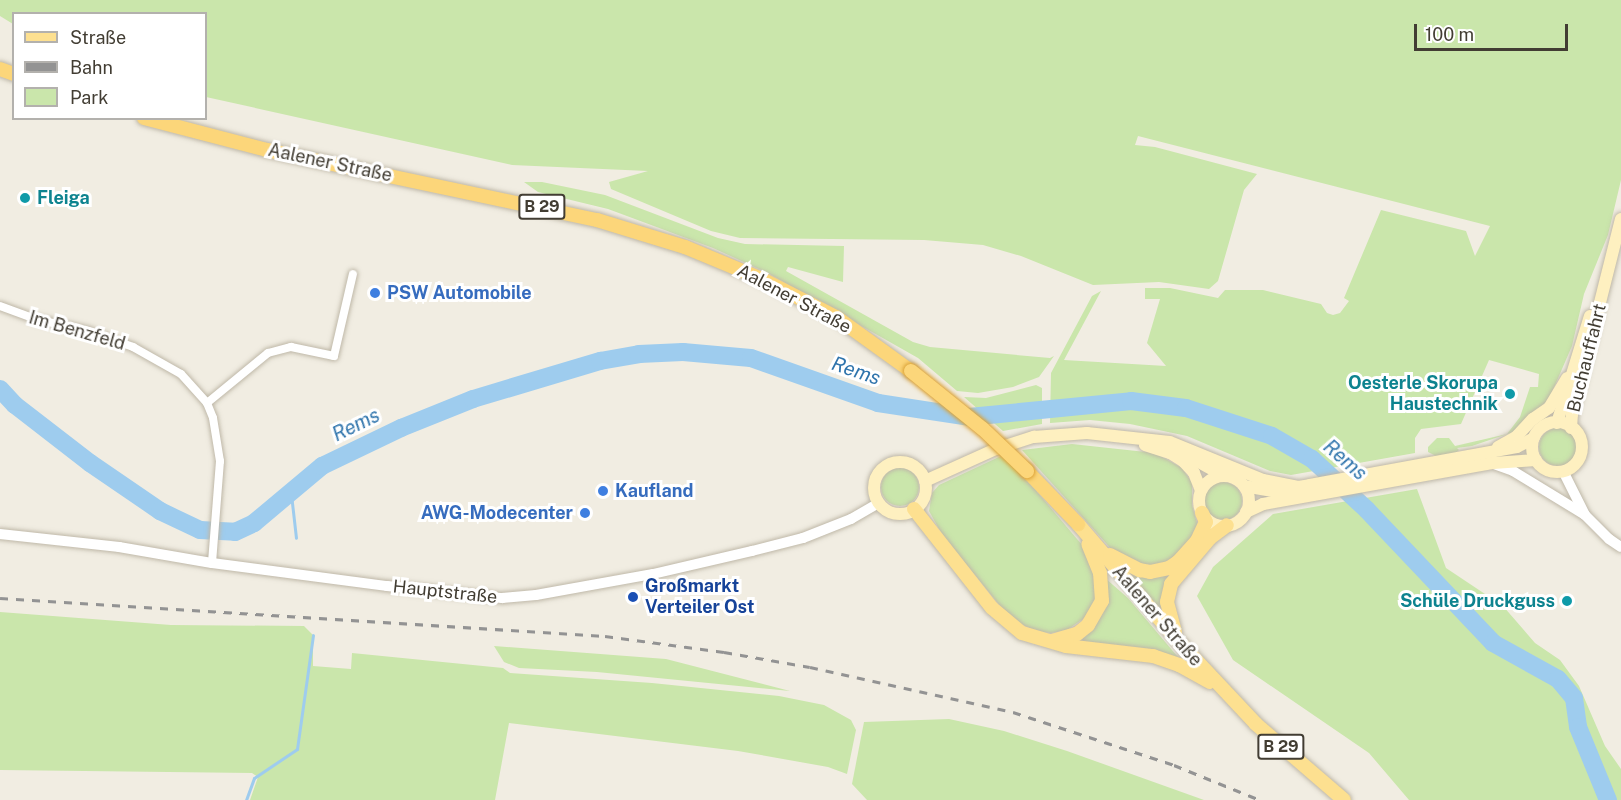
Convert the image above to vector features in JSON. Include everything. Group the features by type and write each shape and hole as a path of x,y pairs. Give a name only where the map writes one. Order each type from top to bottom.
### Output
{"highway":[{"name":"Aalener Straße","path":"152,120 267,150 597,220 685,247 762,279 836,317 911,370 975,422 1078,524"}],"main road":[{"path":"1557,423 1604,281 1621,219"},
{"name":"Buchauffahrt","path":"1572,428 1572,414 1604,281"},
{"path":"1491,458 1533,419 1550,408 1577,358"},
{"path":"1156,440 1224,476 1232,477 1244,486 1262,491 1380,484 1491,458 1534,438 1543,427 1557,423 1572,428 1580,439 1581,453 1575,464 1563,471 1548,470 1536,460 1532,449 1534,438"},
{"path":"925,481 1006,445 1034,437 1064,433 1109,434 1156,440 1189,448 1263,480 1307,490"},
{"path":"1006,445 1080,440 1147,445 1183,461 1194,473 1201,490"},
{"path":"1181,644 1168,608 1171,584 1210,538 1241,518 1246,512 1307,490 1368,476 1491,458 1536,460"},
{"path":"894,463 909,464 916,468 925,481 924,497 914,510 899,514 885,509 879,503 874,487 876,479 887,466 894,463"},
{"path":"1096,546 1130,567 1150,572 1161,570 1178,562 1197,541 1206,522 1199,501 1201,490 1209,481 1224,476"},
{"path":"1244,486 1248,498 1246,512"},
{"path":"914,510 1002,619 1022,633 1049,642 1090,650 1153,656 1193,672 1222,689"},
{"path":"1202,513 1212,523 1227,525"},
{"path":"1049,642 1077,634 1088,625 1102,601 1100,573 1078,524"},
{"name":"Aalener Straße","path":"1078,524 1222,689 1284,750 1344,800"}],"street":[{"path":"207,403 268,353 291,347 334,356 353,274"},
{"name":"Im Benzfeld","path":"0,306 34,319 88,331 134,347 181,374 207,403 218,441 220,460 212,563"},
{"path":"1491,458 1585,515 1621,547"},
{"path":"1563,471 1585,515"},
{"name":"Hauptstraße","path":"0,534 119,547 212,563 483,597 519,597 653,574 803,538 851,519 879,503"}],"green space":[{"path":"0,0 1621,0 1621,180 1608,235 1584,294 1572,346 1549,399 1516,431 1472,446 1457,448 1459,450 1450,457 1442,459 1428,452 1428,447 1437,438 1449,438 1455,446 1507,434 1520,417 1530,387 1538,387 1539,374 1489,360 1461,424 1421,429 1415,438 1415,453 1291,475 1270,471 1187,436 1130,424 1090,420 1050,423 1051,373 1092,296 1101,291 1064,360 1166,366 1147,343 1160,299 1145,299 1145,288 1170,288 1218,298 1225,290 1263,290 1321,304 1327,313 1333,315 1340,313 1349,301 1344,298 1381,210 1466,231 1475,256 1490,226 1138,136 1135,145 1155,147 1257,174 1244,190 1218,281 1209,289 1159,282 1093,285 1021,256 983,245 924,240 740,238 711,231 611,189 609,182 648,171 512,165 207,97 207,12 12,12 12,23 0,16"},
{"path":"524,182 542,182 605,195 718,238 745,244 844,246 843,282 788,267 786,271 913,342 930,347 1050,358 1054,356 1039,377 1013,387 978,393 957,391 918,358 768,273 713,248 608,209 538,192"},
{"path":"1036,385 1042,388 1042,424 1003,431 964,397 986,398"},
{"path":"1558,428 1571,434 1577,447 1571,460 1558,466 1545,460 1539,447 1545,434"},
{"path":"1072,444 1155,453 1182,468 1192,483 1192,505 1197,523 1196,536 1170,561 1155,566 1142,565 1114,552 1022,450"},
{"path":"1001,456 1027,480 1083,546 1097,575 1095,602 1087,616 1067,630 1051,633 1036,631 1006,613 943,536 929,511 932,493 939,485"},
{"path":"900,468 913,474 919,487 913,500 900,506 887,500 881,487 887,474"},
{"path":"1223,482 1237,487 1242,501 1237,515 1223,520 1209,515 1204,501 1209,487"},
{"path":"1417,489 1446,568 1503,606 1535,643 1560,660 1579,686 1605,746 1621,769 1621,800 1409,800 1369,753 1233,660 1197,596 1213,567 1273,514"},
{"path":"1125,573 1143,577 1170,573 1165,586 1163,611 1151,605"},
{"path":"1105,578 1128,598 1183,663 1067,642 1081,634"},
{"path":"0,612 171,625 304,626 313,635 313,666 351,669 352,653 503,668 510,673 652,683 779,696 824,705 851,720 856,730 847,774 828,767 738,751 509,723 495,800 250,800 258,777 252,773 0,770"},
{"path":"494,646 666,659 790,691 597,672 519,668 504,662"},
{"path":"949,719 1004,731 1067,751 1204,800 867,800 852,784 864,722"}],"waterway":[{"name":"Rems","path":"0,389 15,405 90,463 160,511 200,530 235,532 254,523 322,466 401,428 473,399 600,361 639,354 683,352 751,358 878,403 969,417 1131,401 1186,408 1272,436 1312,459 1367,510 1493,643 1558,679 1574,698 1578,727 1608,800"},
{"path":"291,494 296,538"},
{"path":"246,800 254,778 297,749 313,635"}],"railway":[{"path":"0,598 605,636 724,652 810,667 1013,712 1174,765 1260,800"}],"place":[{"name":"Fleiga","path":"25,198"},
{"name":"PSW Automobile","path":"375,293"},
{"name":"Oesterle Skorupa Haustechnik","path":"1510,394"},
{"name":"Kaufland","path":"603,491"},
{"name":"AWG-Modecenter","path":"585,513"},
{"name":"Großmarkt Verteiler Ost","path":"633,597"},
{"name":"Schüle Druckguss","path":"1567,601"}]}
